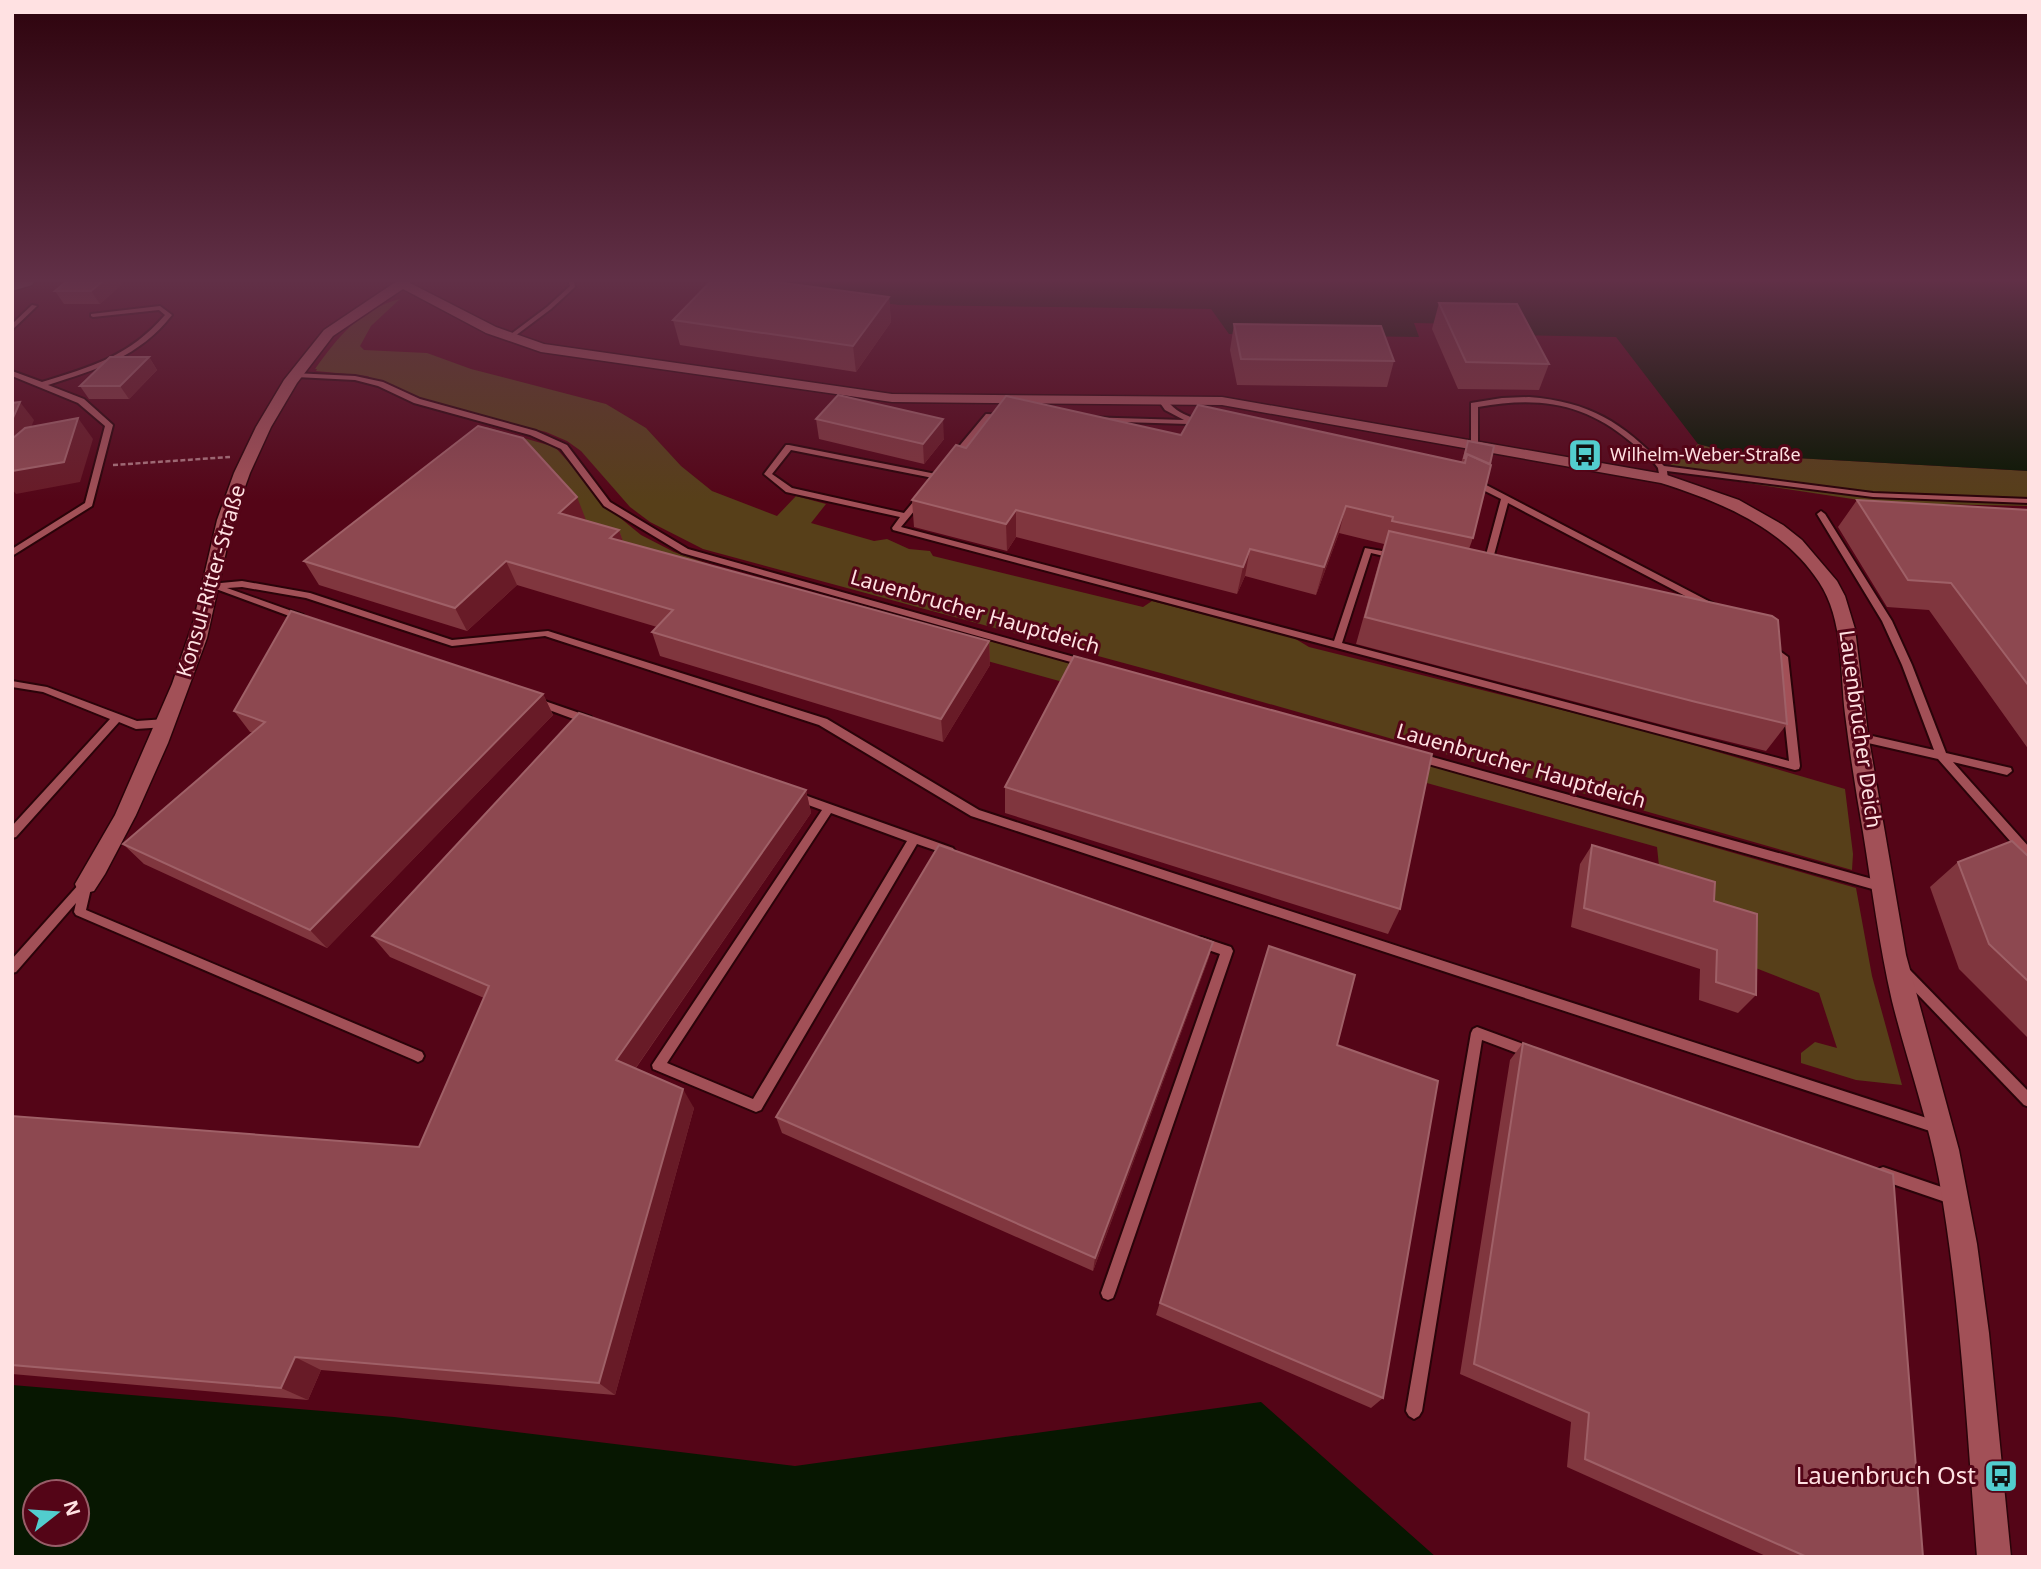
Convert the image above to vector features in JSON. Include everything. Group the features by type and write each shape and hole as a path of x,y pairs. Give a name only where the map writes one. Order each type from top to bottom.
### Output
{"street":[{"name":"Konsul-Ritter-Straße","path":"86,884 121,823 166,723 188,665 210,587 224,521 250,456 296,375 312,354"},
{"path":"585,354 892,398 1222,401 1663,473"},
{"name":"Lauenbrucher Deich","path":"1663,473 1710,493 1767,523 1811,559 1828,580 1840,603 1845,623 1858,737 1896,963"},
{"path":"1896,963 1941,1129 1956,1199 1969,1289 1994,1557"}],"lane":[{"path":"44,384 113,361 124,354"},
{"path":"12,373 81,401 109,425 89,504 12,553"},
{"name":"Lauenbrucher Hauptdeich","path":"296,375 355,378 380,384 417,401 533,433 564,447 607,503 685,551 1102,668"},
{"path":"1162,400 1168,408 1195,422"},
{"path":"1474,444 1474,405 1499,400 1567,403 1597,413 1627,433 1643,445 1663,473 1872,495 2029,500"},
{"path":"989,416 1221,423 1466,478 1715,608 1783,657 1795,766 896,528 938,477 989,416"},
{"path":"906,516 789,490 768,474 789,447 938,477"},
{"path":"1484,576 1505,498"},
{"path":"1821,514 1887,621 1942,757 2029,855"},
{"path":"1337,645 1368,550 1406,558"},
{"path":"210,587 242,584 307,595 452,643 545,634 823,722 975,813 1941,1129"},
{"path":"210,587 307,619"},
{"path":"12,684 44,689 136,725 166,723"},
{"path":"528,699 593,723"},
{"path":"12,834 117,718"},
{"path":"1858,737 2007,771"},
{"name":"Lauenbrucher Hauptdeich","path":"1412,755 1883,887"},
{"path":"790,794 967,858"},
{"path":"829,808 658,1065 756,1106 914,839"},
{"path":"12,968 38,935 86,884"},
{"path":"86,884 80,912 418,1056"},
{"path":"1108,1293 1227,951 1188,937"},
{"path":"1896,963 2029,1101"},
{"path":"1414,1411 1477,1033 1542,1056"},
{"path":"1864,1168 1956,1199"}],"path":[{"path":"99,467 250,456"}],"shaded area":[{"path":"326,354 430,354 471,369 606,404 646,428 681,466 712,491 777,516 796,496 826,504 811,523 874,541 887,539 909,549 930,551 933,556 1143,607 1152,601 1294,638 1309,647 1642,730 1845,789 1853,854 1852,870 1168,675 703,549 650,522 630,507 581,451 567,441 546,432 434,403 367,376 316,371"},
{"path":"1629,354 2029,354 2029,471 1741,455 1698,444"},
{"path":"486,427 555,447 613,512 641,535 674,552 720,568 1100,671 1856,888 1872,976 1902,1085 1856,1080 1801,1063 1801,1053 1815,1042 1837,1048 1819,993 1748,965 1661,885 1657,847 721,587 630,554 589,524 531,457 470,439"},
{"path":"1698,444 1741,455 2029,471 2029,506 1879,503 1661,472"},
{"path":"12,1385 394,1417 795,1466 1261,1402 1436,1557 12,1557"}],"building":[{"path":"1240,354 1391,354 1394,361 1241,359"},
{"path":"1462,354 1544,354 1549,364 1466,362"},
{"path":"110,357 149,357 120,386 80,386"},
{"path":"838,395 943,419 923,444 816,419"},
{"path":"1006,396 1181,435 1198,405 1465,463 1467,454 1491,465 1473,538 1392,521 1393,517 1346,506 1324,567 1250,549 1243,567 1016,510 1006,524 912,500 956,445 966,448"},
{"path":"20,402 12,420 12,403"},
{"path":"78,418 64,462 12,471 12,439 25,428"},
{"path":"478,426 523,438 577,497 559,513 619,530 610,538 989,641 941,719 652,632 673,610 506,561 455,608 304,561"},
{"path":"1468,441 1494,446 1490,464 1467,454 1464,458"},
{"path":"1857,500 2029,510 2029,686 1951,583 1908,580"},
{"path":"1389,531 1772,616 1778,620 1787,724 1365,617"},
{"path":"291,611 543,694 310,930 123,844 265,722 234,711"},
{"path":"1074,656 1432,754 1400,909 1005,787"},
{"path":"579,713 806,790 616,1060 683,1089 599,1383 295,1357 281,1388 12,1365 12,1116 419,1147 489,986 372,936"},
{"path":"2012,841 2029,857 2029,982 1989,944 1958,862"},
{"path":"939,845 1213,942 1095,1258 776,1117"},
{"path":"1592,845 1715,882 1714,901 1757,914 1756,995 1716,982 1717,950 1584,908"},
{"path":"1269,946 1355,975 1337,1045 1438,1081 1383,1398 1160,1303"},
{"path":"1523,1043 1893,1174 1923,1557 1807,1557 1585,1459 1589,1413 1474,1364"}],"place":[{"name":"Wilhelm-Weber-Straße","path":"1585,455"},
{"name":"Lauenbruch Ost","path":"2001,1476"}]}
